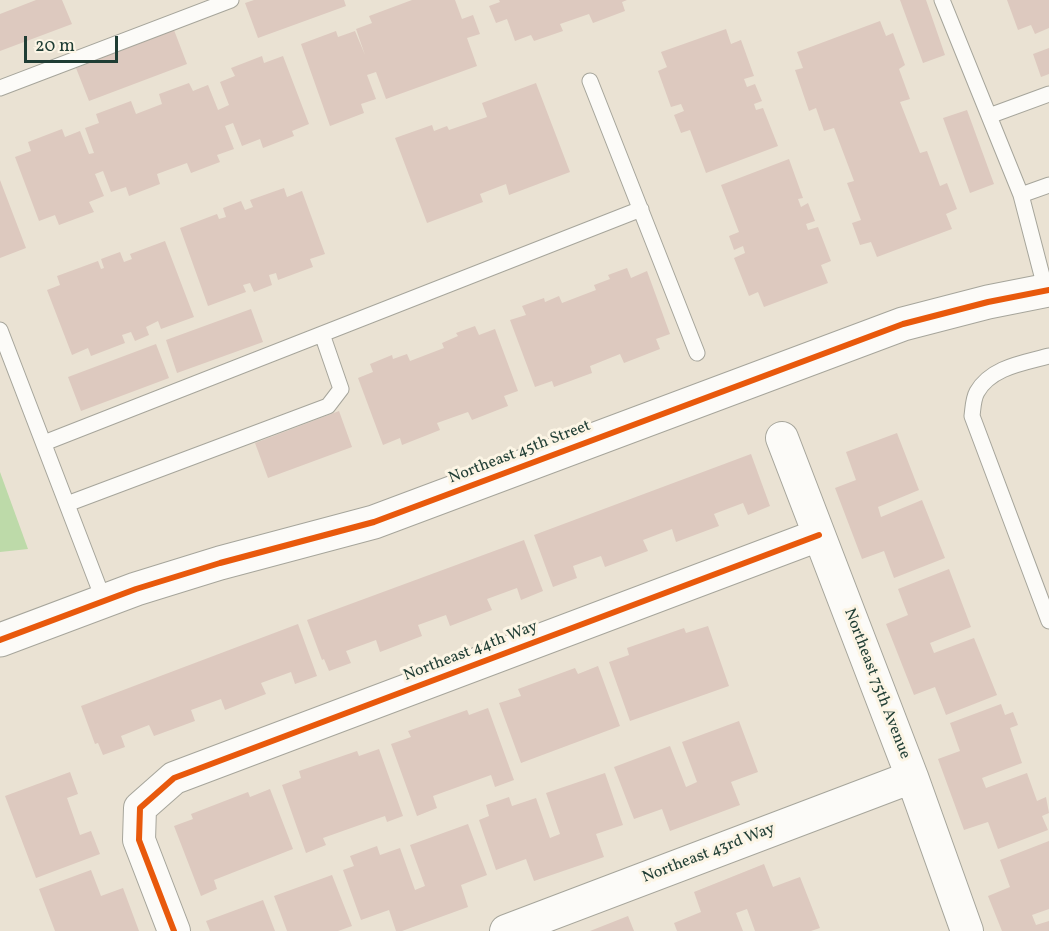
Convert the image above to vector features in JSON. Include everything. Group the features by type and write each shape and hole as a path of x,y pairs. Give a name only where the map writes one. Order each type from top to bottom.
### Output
{"street":[{"name":"Northeast 45th Street","path":"0,640 136,589 220,563 374,522 903,324 988,302 1047,290"},
{"name":"Northeast 75th Avenue","path":"782,438 912,777 967,931"},
{"name":"Northeast 44th Way","path":"174,931 139,840 140,808 174,778 819,535"},
{"name":"Northeast 43rd Way","path":"506,931 912,777"}],"lane":[{"path":"0,88 231,0"},
{"path":"942,0 1021,195 1047,290"},
{"path":"590,81 697,353"},
{"path":"989,116 1049,94"},
{"path":"1021,195 1049,184"},
{"path":"44,443 641,209"},
{"path":"0,330 105,601"},
{"path":"67,504 328,406 341,389 322,334"},
{"path":"1049,356 1013,366 991,376 976,393 972,416 1049,621"}],"green space":[{"path":"0,472 28,549 0,552"}],"building":[{"path":"36,0 62,0 72,24 0,51 0,14"},
{"path":"254,0 344,0 346,6 258,38 245,3"},
{"path":"412,0 455,0 462,19 473,15 480,34 467,38 477,66 386,99 376,72 367,75 376,99 361,104 364,113 330,126 301,44 336,31 338,37 355,31 365,55 356,29 372,23 369,16"},
{"path":"499,0 627,0 622,2 625,11 593,23 589,14 560,24 563,31 534,41 531,35 515,41 507,19 496,23 489,6 500,2"},
{"path":"900,0 926,0 945,55 923,63"},
{"path":"1007,0 1049,0 1049,28 1035,34 1031,25 1018,30"},
{"path":"880,21 886,36 893,33 905,65 899,69 910,99 900,102 920,153 927,151 940,186 947,183 957,209 946,214 952,229 877,257 871,242 860,245 852,223 861,220 847,183 854,181 834,128 824,131 816,108 809,111 795,70 803,68 797,52"},
{"path":"726,29 731,44 741,40 754,76 744,79 747,87 755,84 762,101 754,104 756,110 763,108 778,146 706,173 690,130 681,133 674,115 684,111 681,104 671,107 658,71 667,67 661,52"},
{"path":"174,30 187,64 89,101 76,68"},
{"path":"1049,48 1049,74 1041,77 1033,54"},
{"path":"262,56 264,63 283,56 309,124 292,131 294,136 263,148 260,139 242,146 233,123 225,126 234,149 217,155 220,162 191,173 187,163 157,174 160,184 129,196 126,187 111,192 103,171 95,174 104,196 89,202 94,212 59,225 55,215 39,221 15,157 31,151 28,142 62,129 65,137 80,131 89,154 94,153 85,128 99,123 96,114 131,101 136,114 162,104 159,94 189,83 193,91 208,85 218,110 229,105 220,82 235,76 231,68"},
{"path":"536,83 570,172 509,195 506,184 480,194 483,202 427,223 395,138 432,125 434,131 447,126 449,130 487,117 482,103"},
{"path":"967,110 994,184 970,193 943,118"},
{"path":"789,159 803,198 798,199 801,207 808,203 815,221 806,224 808,230 818,227 831,261 821,265 828,283 764,307 758,292 749,296 734,258 745,253 743,246 734,250 729,236 739,232 721,185"},
{"path":"0,180 26,248 0,258"},
{"path":"284,188 287,197 302,191 325,254 310,259 313,267 278,280 276,273 269,275 272,285 254,292 250,283 243,285 246,292 208,306 180,228 217,214 219,219 226,217 223,208 241,201 245,210 253,207 250,200"},
{"path":"165,241 194,317 161,329 158,321 146,327 149,335 135,341 131,332 122,335 125,343 91,356 88,348 72,355 47,290 60,285 57,276 98,261 101,269 104,268 101,259 120,252 124,262 132,259 130,254"},
{"path":"627,268 631,278 647,271 670,334 656,339 660,349 624,363 620,354 590,366 592,373 554,387 552,381 535,387 510,320 526,315 522,306 544,298 545,302 559,296 562,303 596,290 594,285 610,279 608,275"},
{"path":"251,309 263,342 177,373 166,340"},
{"path":"475,326 479,335 495,329 518,391 504,396 508,406 472,420 468,412 437,423 440,430 402,445 400,438 383,445 358,378 373,372 370,364 392,355 393,359 407,354 410,361 444,348 442,343 458,336 456,333"},
{"path":"156,344 169,378 81,411 68,377"},
{"path":"339,411 352,447 268,478 255,443"},
{"path":"897,433 919,490 878,507 881,517 922,500 945,558 894,578 884,551 862,559 835,488 856,480 846,452"},
{"path":"751,454 770,506 748,515 743,503 714,514 719,526 676,542 672,529 643,540 648,551 605,567 601,556 573,566 577,578 553,587 534,535"},
{"path":"524,540 543,591 521,600 517,588 487,599 492,610 450,626 446,615 418,625 422,636 380,652 376,640 346,651 351,663 329,671 324,659 322,660 307,620"},
{"path":"949,569 971,627 930,643 934,653 974,638 997,695 946,715 935,687 914,695 886,624 908,615 898,589"},
{"path":"298,624 317,676 295,684 291,672 261,683 266,694 225,710 221,699 191,710 195,721 154,736 149,725 121,736 125,747 103,755 98,743 95,744 81,706"},
{"path":"708,626 729,686 630,721 609,662 629,655 627,648 684,628 686,633"},
{"path":"598,666 620,726 521,763 499,703 521,696 518,689 575,668 578,674"},
{"path":"1001,704 1005,715 1013,712 1018,725 1010,728 1022,763 982,778 986,788 1027,773 1037,801 1046,797 1049,813 1042,816 1048,830 998,849 988,822 964,830 938,759 960,751 950,723"},
{"path":"488,708 514,780 495,787 491,775 433,796 437,808 417,816 391,744 411,737 408,731 467,710 469,715"},
{"path":"739,721 758,772 731,782 740,805 670,831 662,809 634,819 614,767 670,746 686,787 697,782 682,742"},
{"path":"379,749 403,816 387,822 385,816 323,838 326,845 306,853 282,785 301,778 299,771 357,751 359,756"},
{"path":"70,772 78,794 67,798 80,835 91,831 100,854 36,878 5,796"},
{"path":"605,773 623,825 596,834 604,857 534,881 526,859 496,870 479,820 489,816 486,805 509,797 512,806 536,798 550,838 560,834 546,793"},
{"path":"270,789 293,849 214,880 217,889 201,896 174,826 193,819 191,814 248,792 250,797"},
{"path":"468,824 487,875 461,885 468,907 402,931 396,931 389,910 361,920 343,870 354,866 350,856 377,846 380,855 400,848 415,890 425,886 410,845"},
{"path":"1049,841 1049,909 1032,915 1036,925 1049,921 1049,931 1002,931 988,896 1010,887 1000,860"},
{"path":"764,864 773,887 800,877 820,928 811,931 755,931 747,909 736,913 743,931 677,931 674,923 701,912 694,892"},
{"path":"91,870 101,896 123,888 139,931 55,931 39,889"},
{"path":"332,875 352,926 338,931 287,931 274,896"},
{"path":"263,900 275,931 210,931 206,921"},
{"path":"628,916 634,931 590,931"}],"cycle path":[{"path":"0,640 136,589 220,563 374,522 903,324 988,302 1049,290"},
{"path":"174,931 139,840 140,808 174,778 819,535"}]}
